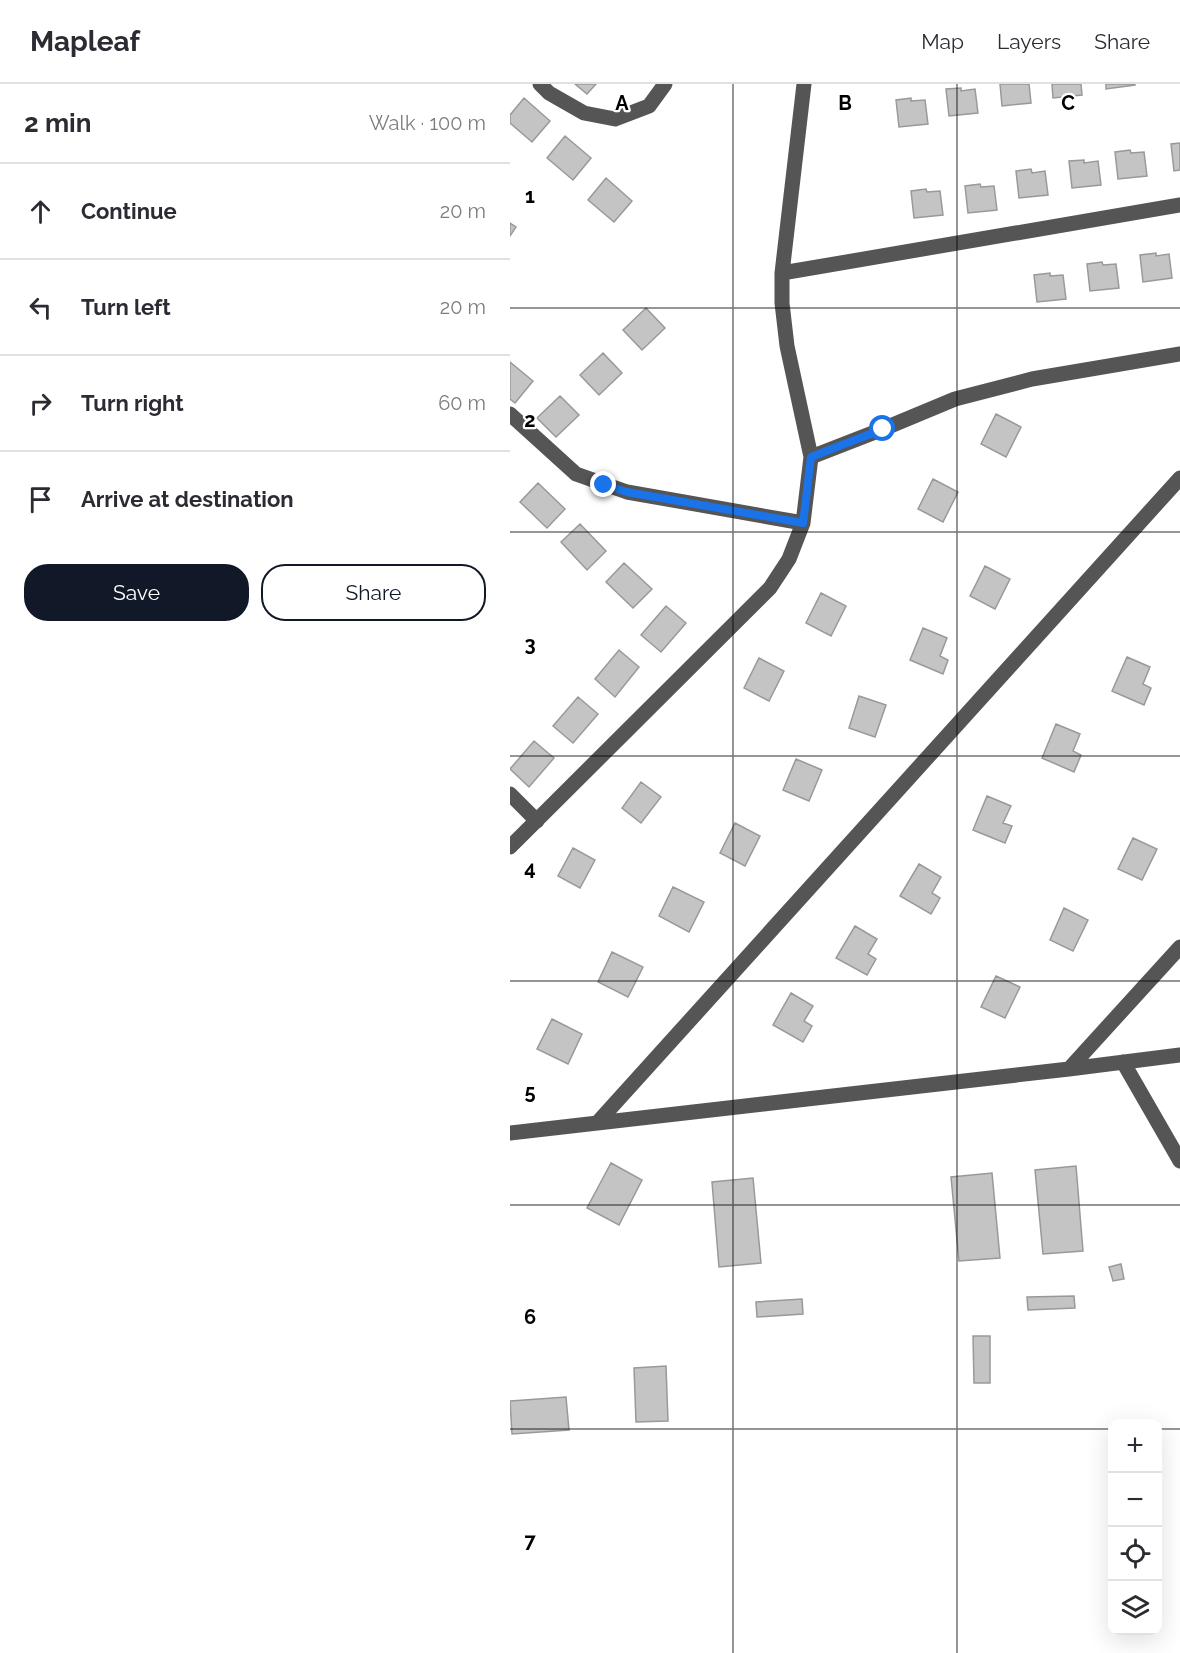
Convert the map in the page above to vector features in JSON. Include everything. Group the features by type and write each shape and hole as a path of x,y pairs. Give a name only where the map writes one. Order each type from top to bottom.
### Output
{"street":[{"path":"540,84 549,93 584,112 615,119 649,106 665,84"},
{"path":"510,847 770,588 789,559 803,523 811,457 788,346 782,303 782,273 804,84"},
{"path":"782,273 1180,205"},
{"path":"811,457 955,399 1032,379 1180,354"},
{"path":"510,414 576,474 604,485 627,492 803,523"},
{"path":"598,1122 1180,478"},
{"path":"510,794 537,820"},
{"path":"1069,1069 1180,947"},
{"path":"510,1133 1180,1055"},
{"path":"1123,1062 1180,1161"}],"building":[{"path":"575,84 596,84 587,94"},
{"path":"1000,84 1029,84 1031,103 1002,106"},
{"path":"1052,84 1081,84 1082,95 1053,98"},
{"path":"1106,84 1135,84 1135,85 1106,89"},
{"path":"961,88 961,91 975,89 978,113 949,116 946,89"},
{"path":"524,98 550,121 532,142 510,123 510,115"},
{"path":"911,98 911,101 925,100 928,124 899,127 896,100"},
{"path":"565,136 591,158 573,180 547,158"},
{"path":"1180,143 1180,170 1174,171 1171,144"},
{"path":"1130,150 1131,153 1144,152 1147,176 1118,179 1115,152"},
{"path":"1084,160 1084,163 1098,161 1101,185 1072,188 1069,161"},
{"path":"1031,169 1032,173 1045,171 1048,195 1019,198 1016,171"},
{"path":"606,178 632,201 614,222 588,200"},
{"path":"980,184 981,187 994,186 997,210 968,213 965,186"},
{"path":"926,189 927,192 940,191 943,215 914,218 911,191"},
{"path":"510,223 516,227 510,236"},
{"path":"1156,253 1156,256 1169,254 1172,278 1143,282 1140,255"},
{"path":"1102,262 1103,265 1116,264 1119,288 1090,291 1087,264"},
{"path":"1050,273 1050,276 1063,275 1066,299 1037,302 1034,275"},
{"path":"646,308 665,328 642,350 623,330"},
{"path":"603,353 622,373 599,395 580,375"},
{"path":"510,362 533,381 515,403 510,399"},
{"path":"560,396 579,415 556,437 537,418"},
{"path":"996,414 1021,427 1006,457 981,444"},
{"path":"933,479 958,492 943,522 918,509"},
{"path":"538,483 565,509 547,528 520,502"},
{"path":"580,524 606,551 587,570 561,542"},
{"path":"624,563 652,589 633,608 606,582"},
{"path":"985,566 1010,579 995,609 970,596"},
{"path":"821,593 846,606 831,636 806,623"},
{"path":"666,606 686,623 661,652 641,635"},
{"path":"923,628 947,638 940,656 948,660 943,674 910,660"},
{"path":"619,650 639,667 615,697 595,679"},
{"path":"1127,657 1150,667 1143,684 1151,688 1144,705 1112,691"},
{"path":"759,658 784,671 769,701 744,688"},
{"path":"859,696 886,705 875,737 849,728"},
{"path":"578,697 598,714 573,743 553,726"},
{"path":"1056,724 1080,734 1073,751 1081,755 1074,772 1042,758"},
{"path":"534,741 554,758 529,787 510,769"},
{"path":"796,759 822,770 809,801 783,790"},
{"path":"641,782 661,797 641,823 622,808"},
{"path":"987,796 1011,806 1003,823 1012,826 1005,843 973,830"},
{"path":"735,823 760,836 745,866 720,853"},
{"path":"1133,838 1157,849 1142,880 1118,869"},
{"path":"573,848 595,860 580,888 558,876"},
{"path":"919,864 941,877 932,893 940,898 931,914 900,896"},
{"path":"673,887 704,902 689,932 659,916"},
{"path":"1064,908 1088,920 1073,951 1050,940"},
{"path":"855,926 877,939 868,954 876,959 867,975 836,958"},
{"path":"612,952 643,967 628,997 598,982"},
{"path":"996,976 1020,987 1005,1018 981,1007"},
{"path":"791,993 813,1006 804,1021 812,1026 803,1042 773,1025"},
{"path":"552,1019 582,1034 568,1064 537,1049"},
{"path":"611,1163 642,1180 619,1225 587,1208"},
{"path":"1076,1166 1083,1251 1043,1254 1035,1170"},
{"path":"992,1173 1000,1258 959,1261 951,1177"},
{"path":"753,1178 761,1263 719,1267 712,1182"},
{"path":"1121,1264 1124,1279 1113,1281 1109,1267"},
{"path":"1074,1296 1075,1308 1028,1310 1027,1297"},
{"path":"802,1299 803,1314 757,1317 756,1302"},
{"path":"973,1336 990,1336 990,1383 974,1383"},
{"path":"666,1366 668,1421 636,1422 634,1368"},
{"path":"566,1397 569,1430 512,1434 510,1401"}],"route":[{"path":"604,485 627,492 803,523 811,457 883,429"}]}
